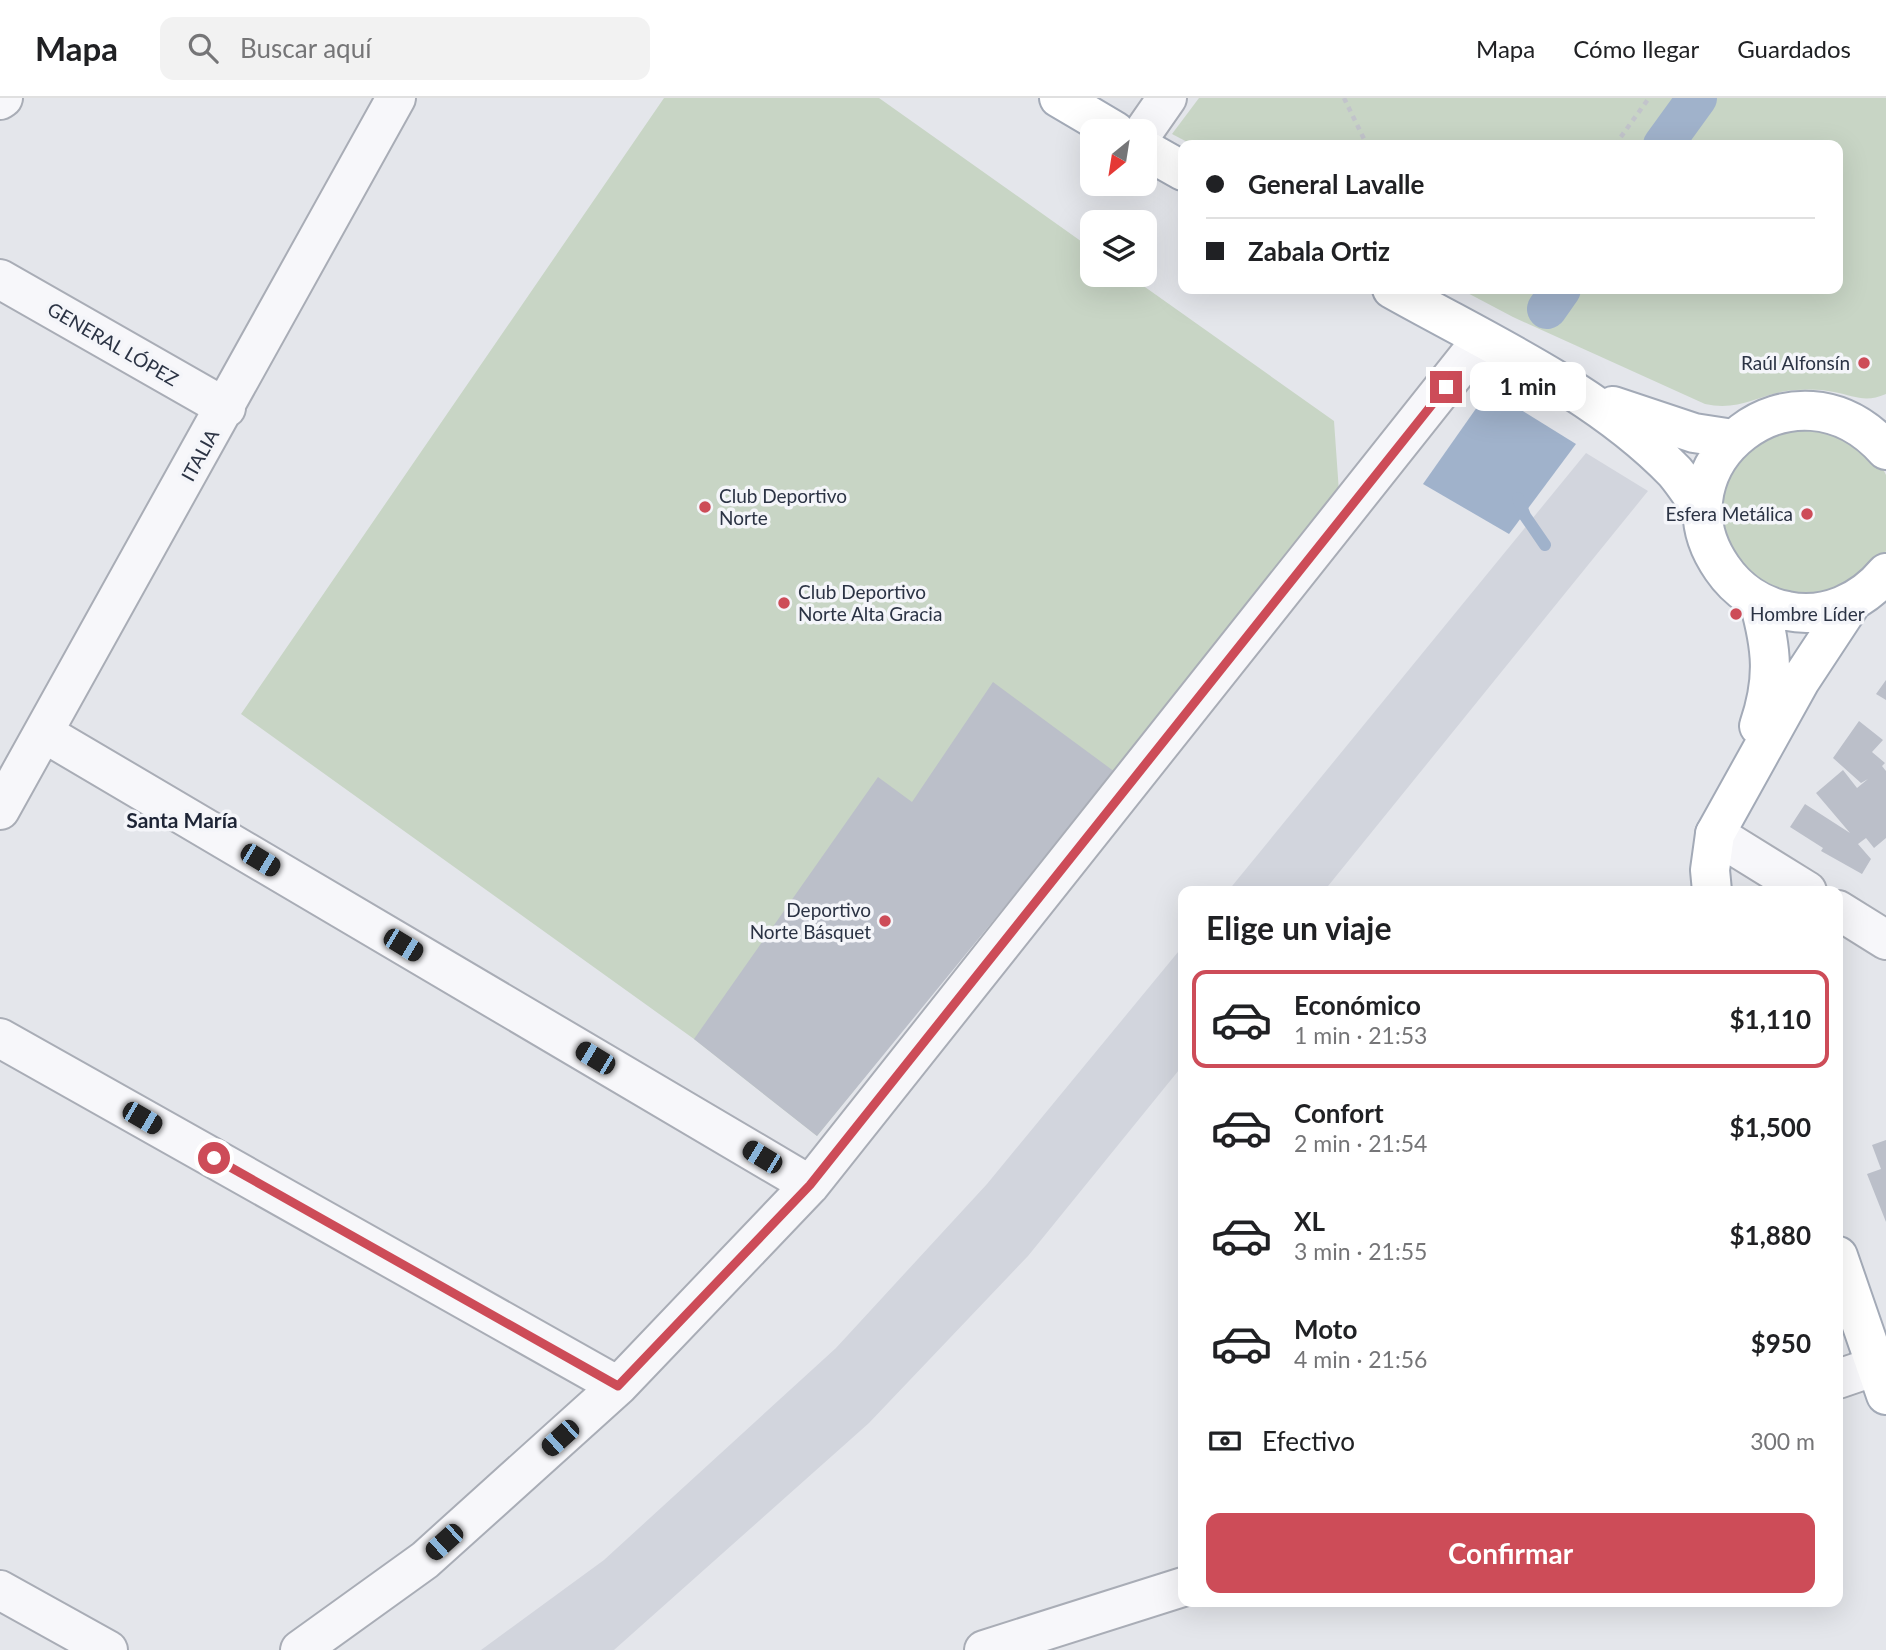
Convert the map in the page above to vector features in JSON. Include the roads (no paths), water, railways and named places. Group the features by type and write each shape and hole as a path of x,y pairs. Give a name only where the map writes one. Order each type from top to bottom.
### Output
{"main road":[{"path":"1059,98 1095,119"},
{"path":"1157,156 1178,168"},
{"path":"1401,294 1568,389 1639,439 1676,474 1703,511"},
{"path":"1568,389 1653,422 1733,439"},
{"path":"1872,592 1837,608 1805,613 1790,612 1759,602 1733,583 1714,557 1708,543 1703,511 1715,465 1733,439 1774,415 1805,410 1837,415 1879,434"},
{"path":"1712,886 1710,870 1715,834 1739,784 1800,681 1872,592"},
{"path":"1739,784 1769,699 1770,642 1759,602"},
{"path":"1843,1271 1881,1381"}],"street":[{"name":"ITALIA","path":"0,810 226,408 396,98"},
{"path":"1152,119 1167,98"},
{"name":"GENERAL LÓPEZ","path":"0,279 226,408"},
{"path":"300,1650 425,1560 618,1386 810,1185 1482,340"},
{"path":"44,733 810,1185"},
{"path":"1715,834 1799,886"},
{"path":"1843,913 1886,940"},
{"path":"0,1038 618,1386"},
{"path":"1843,1379 1881,1381"},
{"path":"984,1650 1178,1589"},
{"path":"0,1590 108,1650"}],"water":[{"path":"1489,390 1576,444 1509,534 1423,484"}],"waterway":[{"path":"1667,140 1697,98"},
{"path":"1547,309 1558,294"},
{"path":"1518,498 1525,516 1545,545"}],"place":[{"name":"Raúl Alfonsín","path":"1864,363"},
{"name":"Club Deportivo Norte","path":"705,507"},
{"name":"Esfera Metálica","path":"1807,514"},
{"name":"Club Deportivo Norte Alta Gracia","path":"784,603"},
{"name":"Hombre Líder","path":"1736,614"},
{"name":"Deportivo Norte Básquet","path":"885,921"}],"district":[{"name":"Santa María","path":"182,821"}]}
